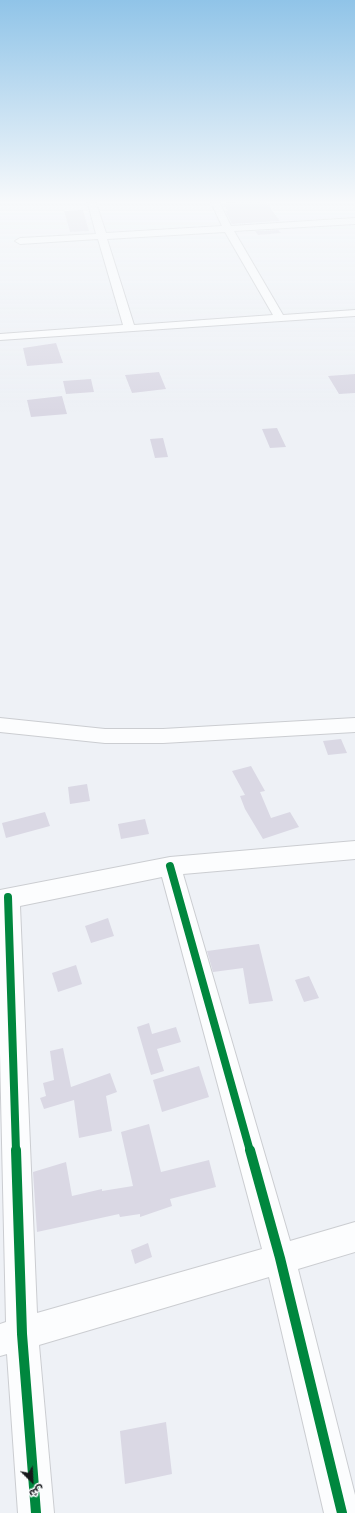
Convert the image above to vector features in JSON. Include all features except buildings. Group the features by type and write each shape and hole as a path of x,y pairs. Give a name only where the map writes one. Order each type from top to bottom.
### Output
{"street":[{"path":"112,271 130,329"},
{"path":"252,271 280,318"},
{"path":"0,337 355,313"},
{"path":"0,725 105,736 148,736 355,725"},
{"path":"36,1513 11,1337 4,899 170,866 355,850"},
{"path":"170,866 280,1258 342,1510"},
{"path":"11,1337 355,1237"}],"cycle path":[{"path":"170,866 280,1258 342,1513"},
{"path":"8,897 22,1334 36,1513"}]}
